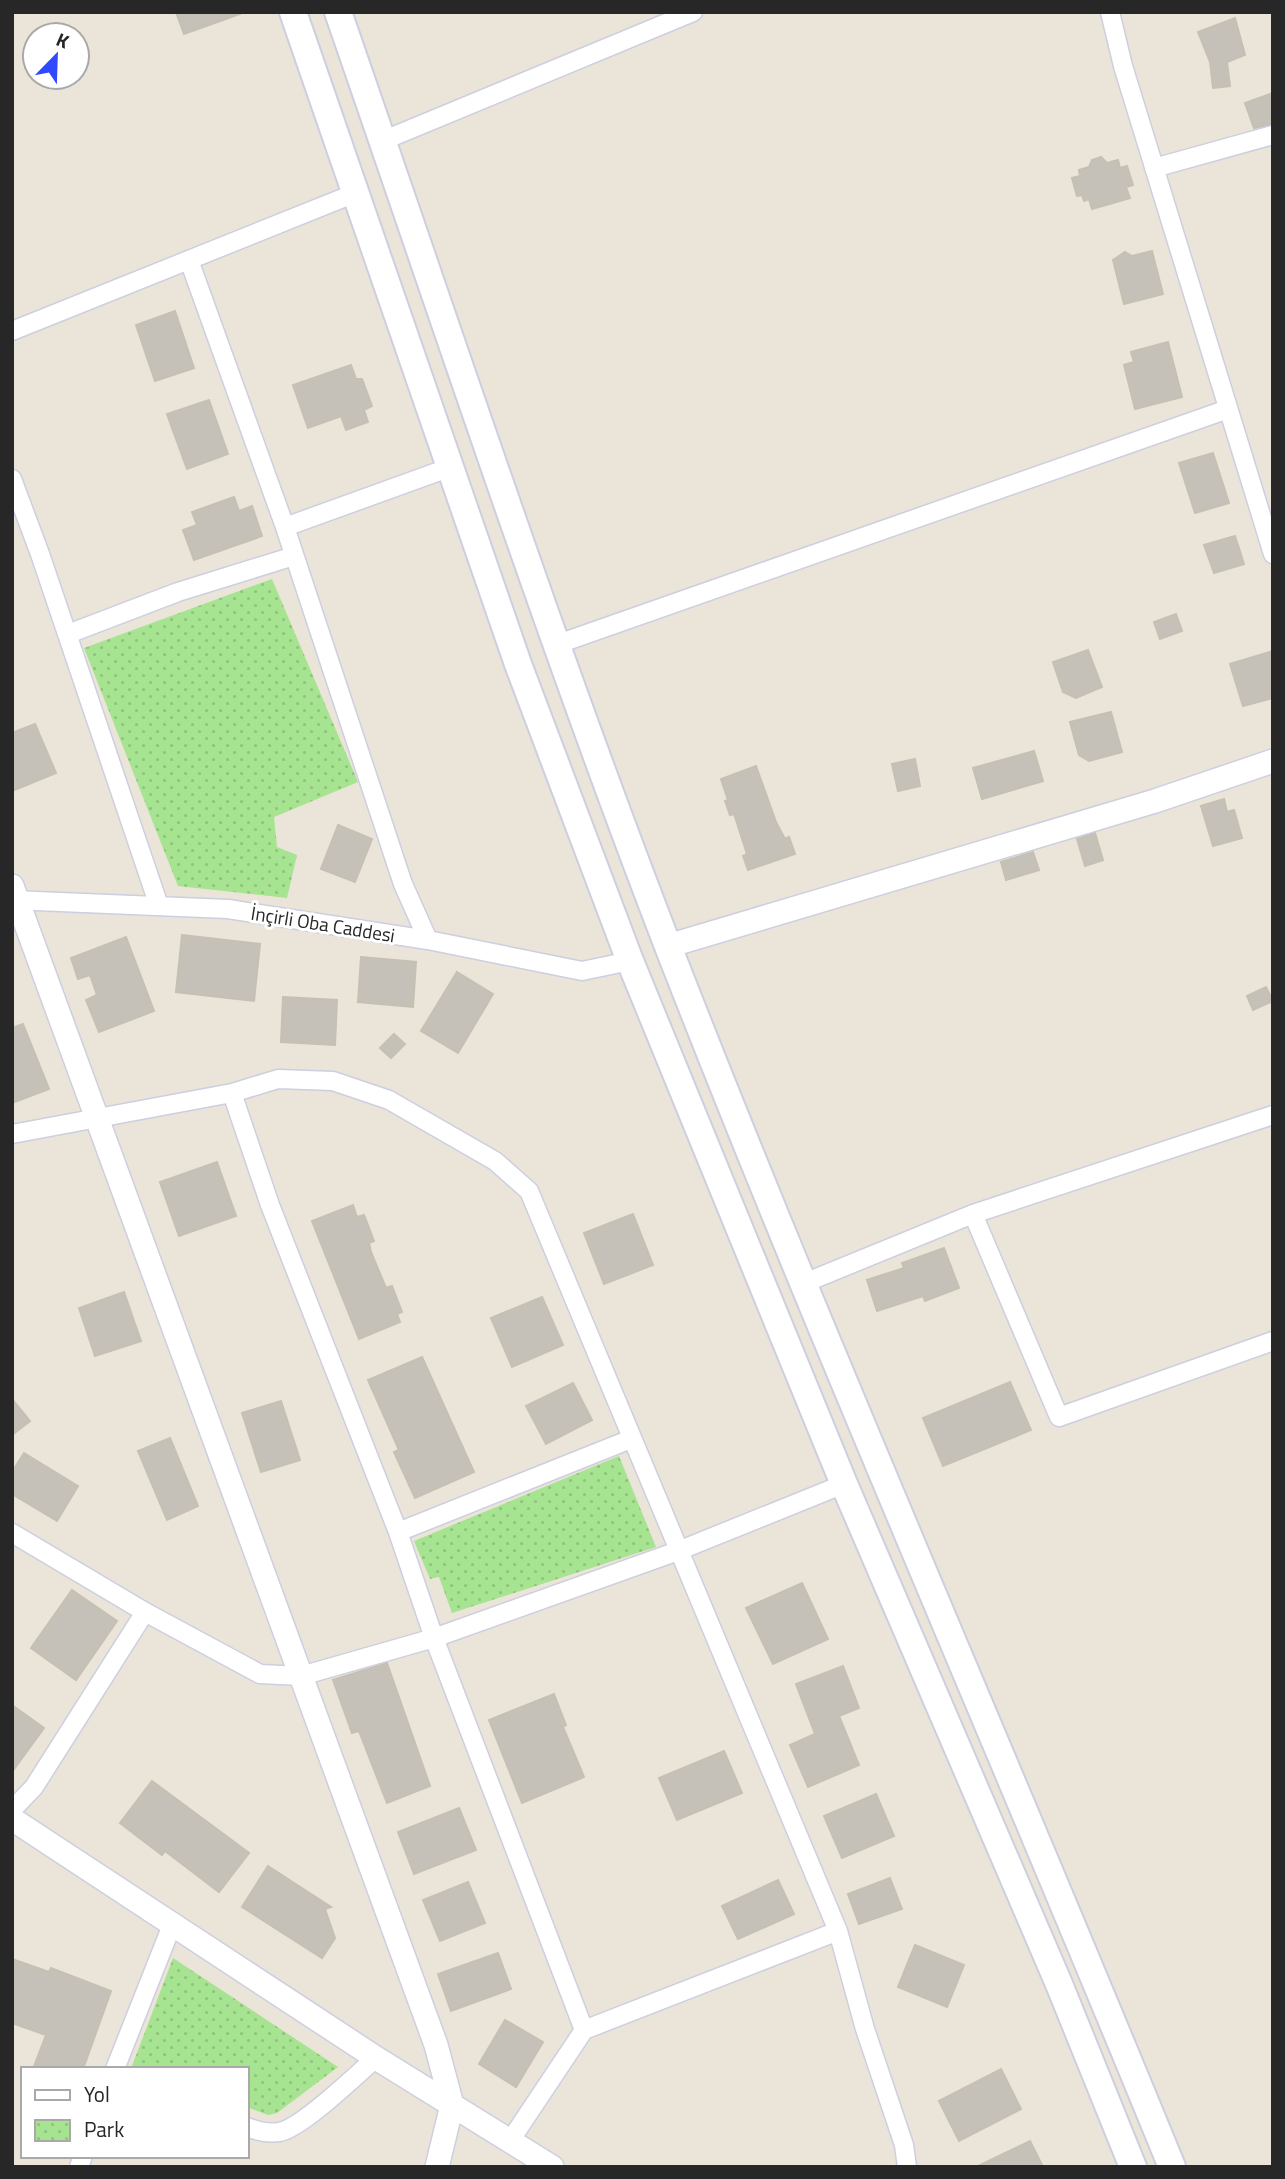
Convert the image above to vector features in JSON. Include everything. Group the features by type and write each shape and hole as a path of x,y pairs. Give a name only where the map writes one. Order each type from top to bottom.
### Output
{"main road":[{"path":"293,12 353,194 398,310 518,664 630,961 844,1484 1059,1984 1133,2167"},
{"path":"338,12 558,644 668,946 802,1284 1172,2167"}],"street":[{"path":"382,141 693,12"},
{"path":"1110,12 1154,168 1273,554"},
{"path":"1154,168 1273,135"},
{"path":"12,331 353,194"},
{"path":"189,260 285,527 403,884 428,940"},
{"path":"558,644 1228,409"},
{"path":"285,527 451,467"},
{"path":"12,480 68,634 159,906"},
{"path":"68,634 178,592 293,556"},
{"path":"668,946 1155,801 1273,761"},
{"path":"14,895 98,1116 436,2045 452,2105 437,2167"},
{"name":"İnçirli Oba Caddesi","path":"14,895 228,909 428,940 582,971 630,961"},
{"path":"12,1134 232,1093 278,1079 333,1082 388,1100 495,1161 529,1191 838,1930 865,2029 904,2145 907,2167"},
{"path":"232,1093 270,1205 398,1532 434,1638 584,2030"},
{"path":"802,1284 972,1214 1273,1115"},
{"path":"972,1214 1059,1417 1273,1341"},
{"path":"398,1532 631,1439"},
{"path":"12,1533 145,1612 260,1674 301,1676 434,1638 678,1551 844,1484"},
{"path":"12,1810 34,1787 145,1612"},
{"path":"12,1819 376,2058 552,2167"},
{"path":"116,2067 172,1924"},
{"path":"510,2141 584,2030 838,1930"},
{"path":"248,2127 262,2132 282,2132 309,2115 376,2058"}],"green space":[{"path":"272,579 358,782 274,817 277,847 297,855 287,898 178,886 84,648"},
{"path":"619,1456 656,1547 452,1613 439,1577 430,1579 414,1541"},
{"path":"173,1958 338,2067 277,2113 268,2115 248,2107 248,2067 132,2066"}],"building":[{"path":"176,12 239,12 240,14 184,34"},
{"path":"1235,18 1245,55 1227,62 1230,86 1213,88 1210,62 1198,32"},
{"path":"1273,93 1273,124 1254,128 1245,103"},
{"path":"1101,157 1107,163 1118,160 1120,168 1127,166 1133,185 1126,187 1130,198 1092,209 1089,199 1084,201 1082,195 1077,196 1072,178 1080,176 1079,170 1089,167 1092,160"},
{"path":"1152,251 1163,294 1124,304 1113,260 1125,252 1132,256"},
{"path":"175,311 194,368 155,381 136,325"},
{"path":"1168,342 1182,397 1135,409 1124,365 1134,362 1131,352"},
{"path":"351,365 356,379 362,379 372,406 364,410 368,422 346,430 341,416 308,428 293,385"},
{"path":"209,400 228,454 187,469 167,414"},
{"path":"1213,453 1229,503 1195,513 1179,463"},
{"path":"234,497 239,511 252,506 262,536 194,560 183,530 197,525 192,512"},
{"path":"1235,536 1244,564 1214,573 1204,545"},
{"path":"1176,614 1182,631 1160,639 1154,622"},
{"path":"1088,650 1102,687 1076,698 1063,692 1053,662"},
{"path":"1273,651 1273,698 1243,706 1230,664"},
{"path":"1111,712 1122,752 1089,761 1079,755 1070,722"},
{"path":"35,724 56,773 12,791 12,733"},
{"path":"1034,751 1043,781 982,799 973,768"},
{"path":"915,759 920,786 898,791 892,764"},
{"path":"756,766 776,822 785,839 789,837 795,854 748,870 743,856 747,854 734,814 730,815 725,801 728,800 721,779"},
{"path":"1224,799 1227,812 1234,810 1242,838 1213,846 1201,806"},
{"path":"338,825 372,839 355,882 321,869"},
{"path":"1095,833 1103,860 1085,866 1077,839"},
{"path":"1033,852 1039,870 1006,880 1001,862"},
{"path":"182,935 260,944 254,1001 176,992"},
{"path":"126,937 154,1011 99,1032 86,1000 97,995 90,975 78,979 71,958"},
{"path":"361,957 416,962 413,1007 358,1002"},
{"path":"457,972 493,994 458,1053 421,1031"},
{"path":"1266,987 1273,1001 1253,1010 1247,996"},
{"path":"283,997 337,1000 335,1045 281,1042"},
{"path":"23,1024 49,1089 12,1103 12,1028"},
{"path":"394,1034 405,1044 391,1058 380,1048"},
{"path":"217,1162 236,1216 179,1236 160,1182"},
{"path":"353,1205 357,1217 364,1215 374,1241 369,1243 371,1252 386,1288 392,1286 402,1312 397,1314 400,1322 359,1339 312,1221"},
{"path":"633,1214 653,1265 604,1284 584,1233"},
{"path":"944,1248 959,1288 925,1301 923,1296 877,1311 867,1280 904,1268 902,1263"},
{"path":"124,1292 141,1341 95,1356 79,1308"},
{"path":"542,1297 563,1345 512,1367 491,1318"},
{"path":"422,1357 474,1472 415,1498 394,1452 399,1450 368,1380"},
{"path":"1010,1382 1031,1430 943,1466 923,1418"},
{"path":"573,1383 592,1420 546,1444 526,1406"},
{"path":"12,1399 30,1421 12,1435"},
{"path":"281,1401 300,1460 261,1472 242,1413"},
{"path":"170,1438 198,1506 167,1520 138,1451"},
{"path":"24,1453 78,1486 57,1521 12,1494 12,1472"},
{"path":"802,1583 828,1639 773,1664 746,1608"},
{"path":"72,1590 117,1621 76,1680 31,1648"},
{"path":"387,1663 430,1786 387,1803 359,1731 352,1733 333,1680"},
{"path":"843,1666 859,1708 839,1716 859,1765 808,1787 790,1745 815,1734 796,1684"},
{"path":"554,1694 566,1725 563,1727 584,1777 522,1803 489,1720"},
{"path":"12,1705 44,1728 12,1772"},
{"path":"724,1751 742,1793 677,1820 659,1778"},
{"path":"152,1781 249,1853 219,1892 165,1851 162,1855 120,1823"},
{"path":"876,1794 894,1836 842,1858 824,1816"},
{"path":"459,1808 476,1850 414,1874 398,1832"},
{"path":"268,1866 331,1907 325,1909 335,1938 322,1958 242,1907"},
{"path":"890,1878 902,1909 859,1924 848,1894"},
{"path":"778,1880 794,1914 738,1939 722,1906"},
{"path":"468,1882 485,1923 440,1941 423,1900"},
{"path":"915,1945 964,1965 947,2007 898,1987"},
{"path":"498,1953 511,1989 451,2011 438,1974"},
{"path":"12,1959 49,1972 51,1968 111,1991 84,2067 34,2067 46,2035 12,2023"},
{"path":"505,2020 543,2042 516,2087 479,2064"},
{"path":"1001,2069 1021,2109 959,2141 939,2101"},
{"path":"1030,2141 1043,2167 976,2167"}]}
